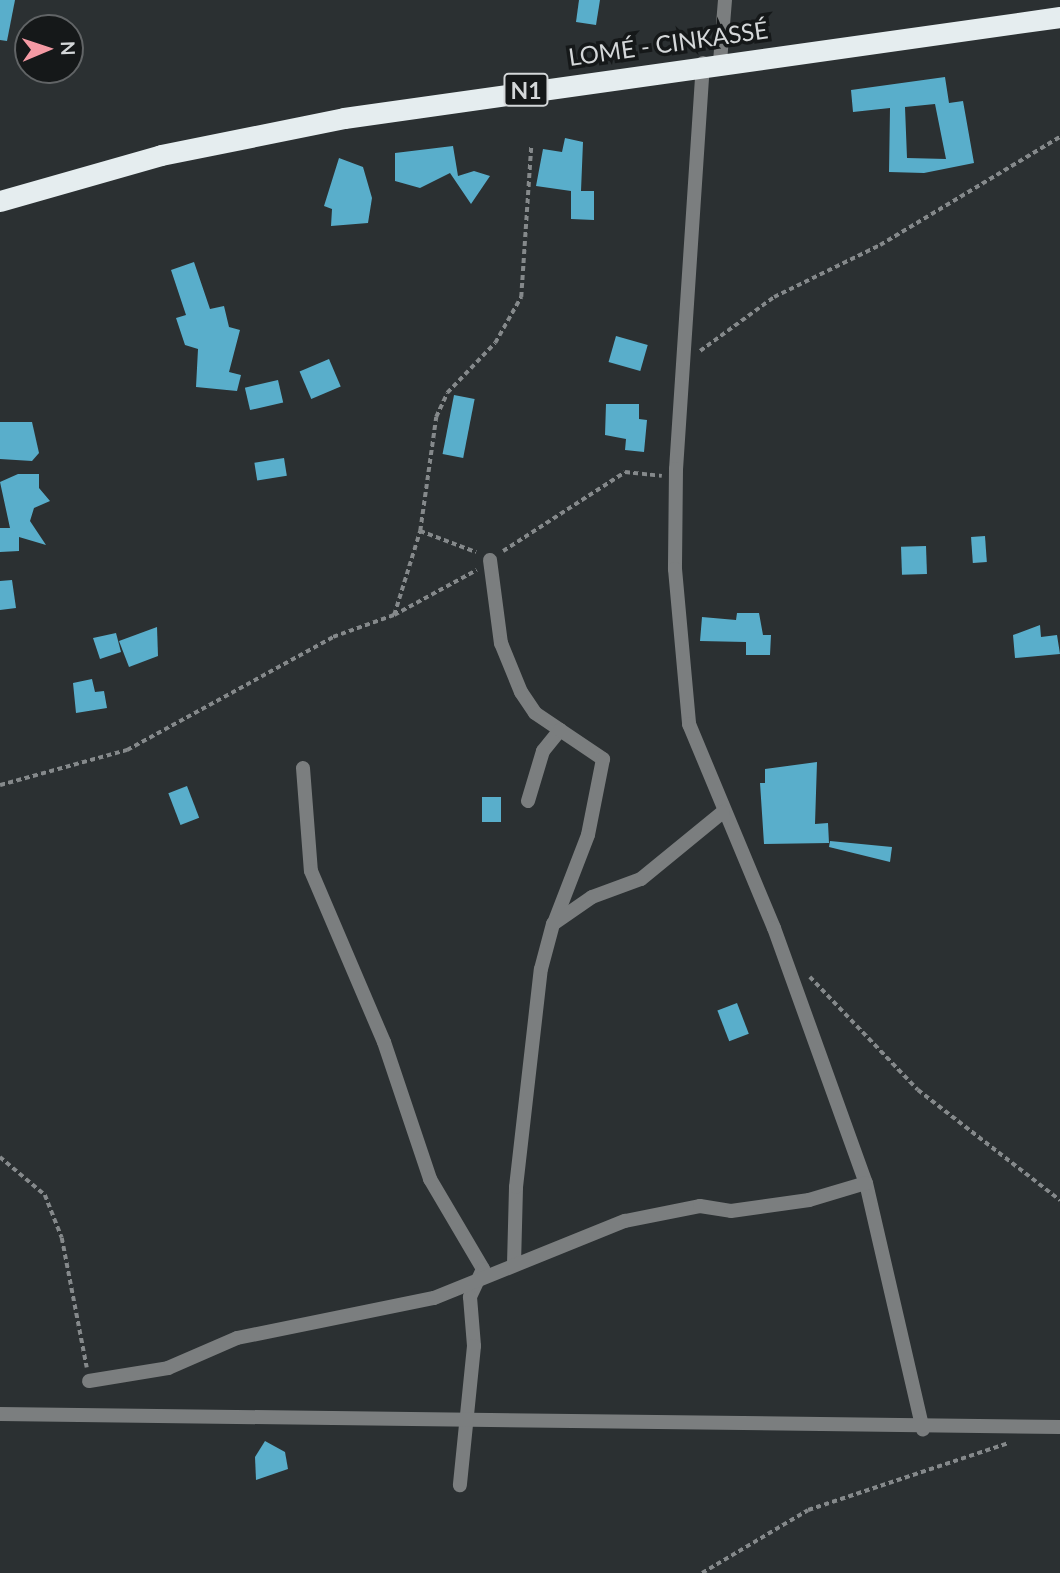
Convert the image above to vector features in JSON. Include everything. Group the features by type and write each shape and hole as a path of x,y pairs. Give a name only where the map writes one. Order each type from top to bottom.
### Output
{"highway":[{"name":"LOMÉ - CINKASSÉ","path":"0,201 250,136 712,62 1060,17"}],"street":[{"path":"725,0 712,62 682,366 676,469 675,569 689,724 723,812 774,928 866,1183 923,1429"},
{"path":"491,560 501,643 521,692 535,713 603,759 588,835 553,924 541,969 516,1187 514,1264"},
{"path":"528,801 543,751 560,730"},
{"path":"303,768 311,871 384,1042 430,1180 483,1269 481,1280 470,1297 474,1346 460,1485"},
{"path":"553,924 592,897 641,879 723,812"},
{"path":"89,1381 167,1368 237,1338 382,1312 481,1280 514,1264 537,1262 625,1221 701,1206 731,1210 809,1200 866,1183"},
{"path":"0,1414 465,1418 923,1429 1060,1427"}],"path":[{"path":"682,366 774,298 880,246 1060,137"},
{"path":"394,615 420,531 436,417 447,393 495,343 521,297 531,146"},
{"path":"0,785 127,750 333,637 394,615 491,560 625,472 659,478 676,469"},
{"path":"420,531 491,560"},
{"path":"801,965 918,1090 1060,1200"},
{"path":"0,1157 45,1195 62,1238 89,1381"},
{"path":"702,1573 808,1510 970,1460 1041,1427"}],"building":[{"path":"0,0 15,0 7,41 0,40"},
{"path":"579,0 600,0 596,25 576,22"},
{"path":"945,77 949,103 963,101 974,163 924,173 889,172 890,108 853,112 851,90","holes":["935,104 946,159 907,158 905,107"]},
{"path":"565,138 583,142 581,191 594,191 594,220 571,219 571,191 536,186 543,149 562,152"},
{"path":"453,146 458,176 474,171 490,176 471,204 450,173 420,188 395,181 395,153"},
{"path":"339,158 363,167 372,198 368,223 331,226 332,209 324,206"},
{"path":"194,262 210,309 224,306 229,327 240,330 229,372 241,375 237,391 196,387 198,349 185,345 176,318 186,315 171,270"},
{"path":"616,336 648,345 640,371 609,362"},
{"path":"329,359 341,387 311,399 300,372"},
{"path":"278,380 283,402 250,410 245,388"},
{"path":"454,395 475,399 463,458 443,454"},
{"path":"606,404 639,404 639,419 647,420 644,452 625,450 626,439 605,435"},
{"path":"0,422 32,422 39,453 32,461 0,459"},
{"path":"284,458 287,476 257,480 254,463"},
{"path":"18,474 39,474 39,488 50,501 34,508 30,521 46,545 19,537 19,551 0,552 0,528 10,528 0,482"},
{"path":"985,536 987,562 973,563 971,537"},
{"path":"926,546 927,574 902,575 901,547"},
{"path":"12,580 16,608 0,610 0,581"},
{"path":"737,613 759,613 763,635 771,635 770,655 746,655 746,642 700,641 702,617 736,620"},
{"path":"1040,625 1041,637 1057,635 1060,654 1015,658 1013,635"},
{"path":"157,627 158,656 129,667 119,641"},
{"path":"116,633 121,652 100,659 93,638"},
{"path":"92,679 95,692 104,691 107,708 76,713 73,683"},
{"path":"817,762 815,824 828,823 829,843 764,844 760,783 765,783 765,769"},
{"path":"187,786 199,818 181,825 168,793"},
{"path":"482,797 501,797 501,822 482,822"},
{"path":"830,841 892,847 890,862 829,847"},
{"path":"737,1003 749,1034 729,1041 717,1011"},
{"path":"265,1441 285,1452 288,1469 256,1480 255,1457"}]}
